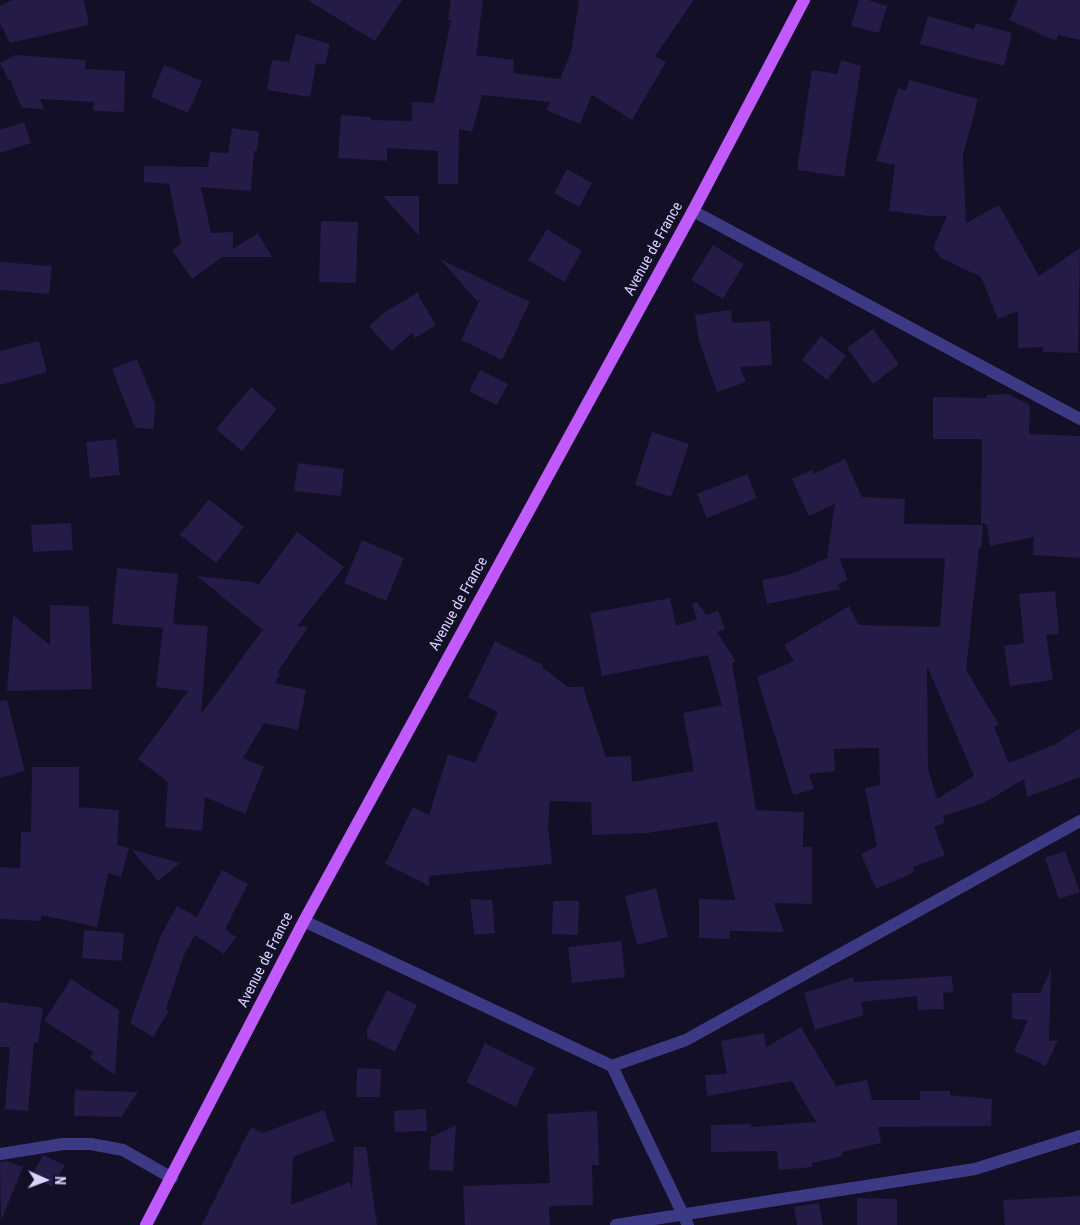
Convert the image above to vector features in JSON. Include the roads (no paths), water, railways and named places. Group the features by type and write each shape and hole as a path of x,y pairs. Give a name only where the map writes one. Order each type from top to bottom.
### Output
{"main road":[{"name":"Avenue de France","path":"146,1225 304,922 693,211 804,0"}],"street":[{"path":"693,211 1080,419"},
{"path":"612,1066 686,1040 1080,821"},
{"path":"304,922 612,1066 685,1220"},
{"path":"616,1225 685,1220 975,1169 1080,1136"},
{"path":"0,1154 28,1148 63,1144 91,1144 122,1150 172,1178"}]}
